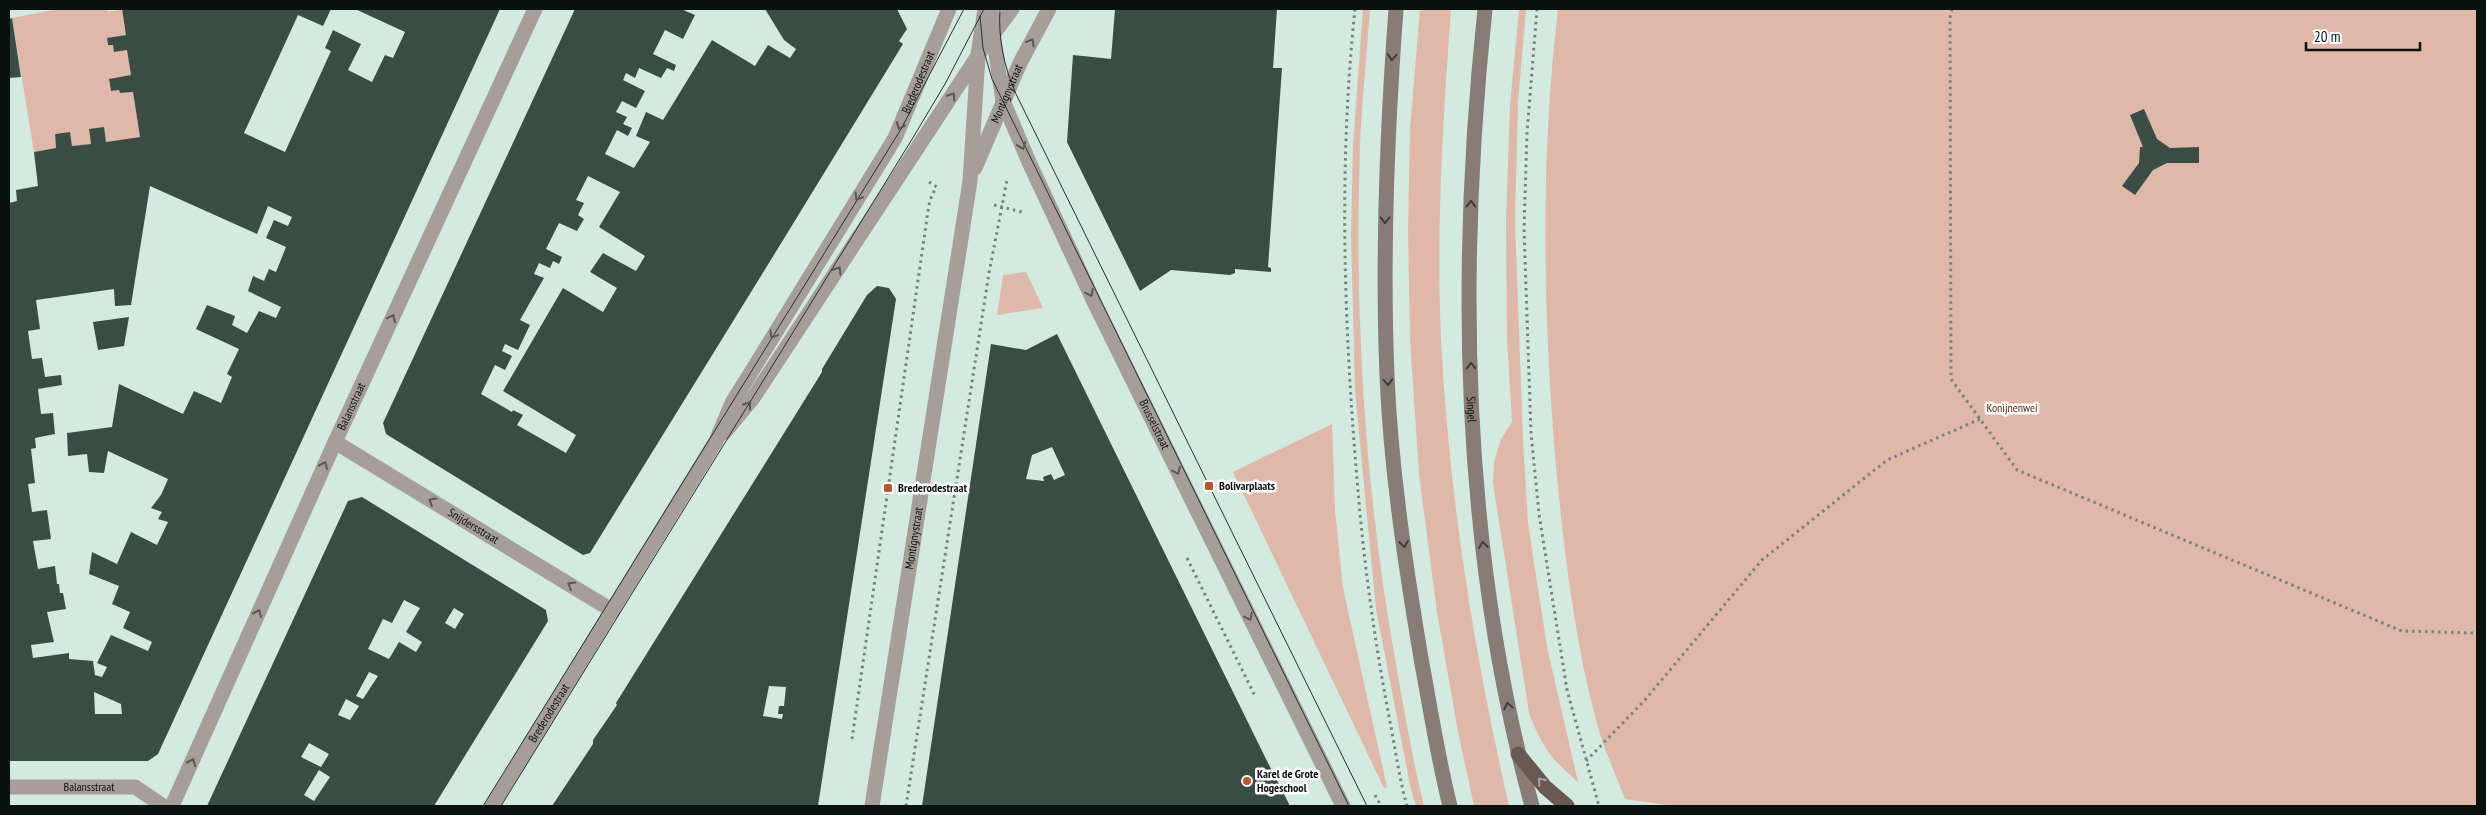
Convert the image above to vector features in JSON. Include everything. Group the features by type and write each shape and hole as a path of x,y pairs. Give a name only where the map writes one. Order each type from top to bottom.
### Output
{"highway":[{"path":"1518,754 1545,787 1567,806"}],"main road":[{"path":"1396,9 1386,183 1384,255 1387,378 1399,504 1416,629 1441,769 1450,806"},
{"name":"Singel","path":"1485,9 1474,110 1468,275 1474,472 1491,612 1518,754 1532,806"}],"street":[{"name":"Balansstraat","path":"172,806 335,442 536,9"},
{"name":"Brederodestraat","path":"492,806 716,441 732,403 895,138 949,9"},
{"name":"Montignystraat","path":"872,806 970,181 978,56 985,9"},
{"name":"Brusselstraat","path":"991,9 1003,101 1028,162 1096,306 1343,806"},
{"path":"978,56 1012,9"},
{"name":"Montignystraat","path":"970,181 1020,63 1049,9"},
{"name":"Brederodestraat","path":"716,441 753,398 978,56"},
{"name":"Snijdersstraat","path":"335,442 613,611"},
{"name":"Balansstraat","path":"9,787 135,787 163,806"}],"path":[{"path":"1355,9 1347,132 1344,236 1349,390 1368,589 1378,662 1407,806"},
{"path":"1537,9 1527,132 1524,229 1531,434 1539,514 1567,690 1600,806"},
{"path":"1952,9 1950,18 1951,379 2016,470 2402,631 2477,633"},
{"path":"851,748 928,211 930,200 936,187"},
{"path":"906,806 1001,206"},
{"path":"1586,761 1644,701 1762,560 1887,460 1980,419"},
{"path":"1375,795 1381,806"}],"green space":[{"path":"58,9 107,9 108,12 122,9 126,35 107,39 108,45 113,45 114,52 127,50 131,75 109,80 111,91 119,90 120,93 133,92 140,137 106,142 103,127 89,130 91,144 72,146 70,132 55,134 56,148 34,152 12,18"},
{"path":"1363,9 1370,9 1360,146 1359,279 1361,346 1370,479 1387,611 1416,774 1424,806 1416,806 1411,790 1376,609 1355,391 1351,235 1353,145"},
{"path":"1420,9 1451,9 1443,133 1439,256 1441,339 1445,398 1457,516 1474,633 1509,806 1474,806 1458,732 1437,612 1419,474 1410,339 1408,230 1410,129"},
{"path":"1519,9 1526,9 1518,103 1515,220 1528,523 1547,647 1578,782 1548,752 1538,735 1529,713 1493,483 1494,462 1501,439 1512,422 1507,338 1506,221 1510,105"},
{"name":"Konijnenwei","path":"1558,9 2477,9 2477,806 1674,806 1625,799 1599,730 1588,689 1566,562 1556,466 1548,352 1545,238 1548,123"},
{"path":"1026,272 1043,308 997,315 1003,275"},
{"path":"1332,424 1335,511 1343,588 1387,787 1384,788 1233,472"}],"building":[{"path":"122,9 331,9 323,26 298,15 244,133 285,152 331,51 325,48 333,30 361,44 348,70 372,82 385,55 393,58 405,32 355,9 500,9 158,754 148,761 9,761 9,203 17,201 16,190 38,186 34,152 56,148 55,134 70,132 72,146 91,144 89,129 104,127 106,142 140,137 133,92 120,93 119,90 111,91 109,79 131,75 127,50 114,52 113,45 108,45 107,38 126,35","holes":["150,186 257,234 268,206 292,217 288,226 274,220 266,238 286,247 276,272 269,269 264,281 253,276 248,291 281,307 276,318 259,311 247,333 232,325 235,316 207,305 196,329 239,349 227,374 232,377 221,403 194,391 183,414 119,384 112,427 67,433 68,456 87,454 89,472 104,473 108,451 168,479 161,495 151,508 162,512 158,519 168,522 157,545 131,532 117,564 92,552 89,574 119,586 112,604 130,612 123,628 152,642 148,651 111,635 97,663 107,667 102,677 95,675 93,661 69,659 69,653 33,658 31,645 54,642 47,612 66,609 63,593 60,593 59,584 57,584 55,566 38,569 33,541 51,539 47,510 32,512 28,484 35,483 31,449 36,448 35,438 55,434 53,413 41,414 38,389 62,385 61,375 45,377 42,358 32,359 28,331 40,329 36,300 114,289 115,306 131,305","94,692 121,704 122,714 95,714"]},
{"path":"575,9 681,9 695,15 683,39 665,30 653,54 676,65 674,71 667,68 661,78 639,68 635,78 626,73 623,80 645,91 636,108 622,101 616,112 627,117 623,124 632,128 628,136 617,130 605,154 634,168 650,142 636,136 646,112 663,120 712,40 755,66 768,45 790,58 796,49 784,40 765,9 897,9 907,29 899,41 903,44 590,553 583,555 386,434 383,423","holes":["588,176 620,192 599,227 645,256 636,271 603,253 590,272 617,288 603,312 563,288 503,391 576,435 566,453 517,425 523,415 513,410 512,412 481,394 495,365 505,370 512,356 502,351 505,344 518,350 530,325 520,320 544,278 534,274 539,263 550,268 553,261 559,264 562,257 546,249 559,223 577,231 584,219 578,215 584,203 576,200"]},
{"path":"1115,9 1277,9 1273,68 1282,68 1268,267 1271,268 1271,272 1235,269 1235,273 1230,275 1171,270 1140,291 1067,142 1073,55 1111,59"},
{"path":"12,18 21,77 9,78 9,19"},
{"path":"2144,109 2157,139 2170,148 2199,147 2199,163 2167,163 2153,170 2135,195 2122,186 2139,163 2140,147 2143,147 2130,115"},
{"path":"877,286 889,288 896,299 818,806 552,806 593,744 593,740 617,705 616,703 822,372 822,369 867,295","holes":["769,686 786,687 784,706 779,706 778,714 783,714 782,719 763,716"]},
{"path":"129,317 124,346 98,350 93,322"},
{"path":"1057,334 1290,806 922,806 991,344 1026,350","holes":["1052,447 1065,475 1054,480 1051,474 1043,477 1044,481 1026,479 1032,455"]},
{"path":"362,497 546,610 548,621 434,806 207,806 348,501","holes":["404,600 420,608 406,632 422,642 416,652 399,642 389,659 368,649 383,619 392,623","454,608 464,614 455,629 445,623","369,672 378,676 363,699 356,696","346,699 359,706 350,720 338,715","309,743 329,754 321,767 301,757","319,770 330,777 314,801 304,795"]}],"tram line":[{"path":"483,806 901,129 964,9"},
{"path":"501,806 914,136 945,84 984,9"},
{"path":"1000,9 1000,31 1003,52 1016,94 1367,806"},
{"path":"980,16 983,48 992,79 1349,806"}],"place":[{"name":"Bolivarplaats","path":"1209,486"},
{"name":"Brederodestraat","path":"888,488"},
{"name":"Karel de Grote Hogeschool","path":"1247,781"}]}
